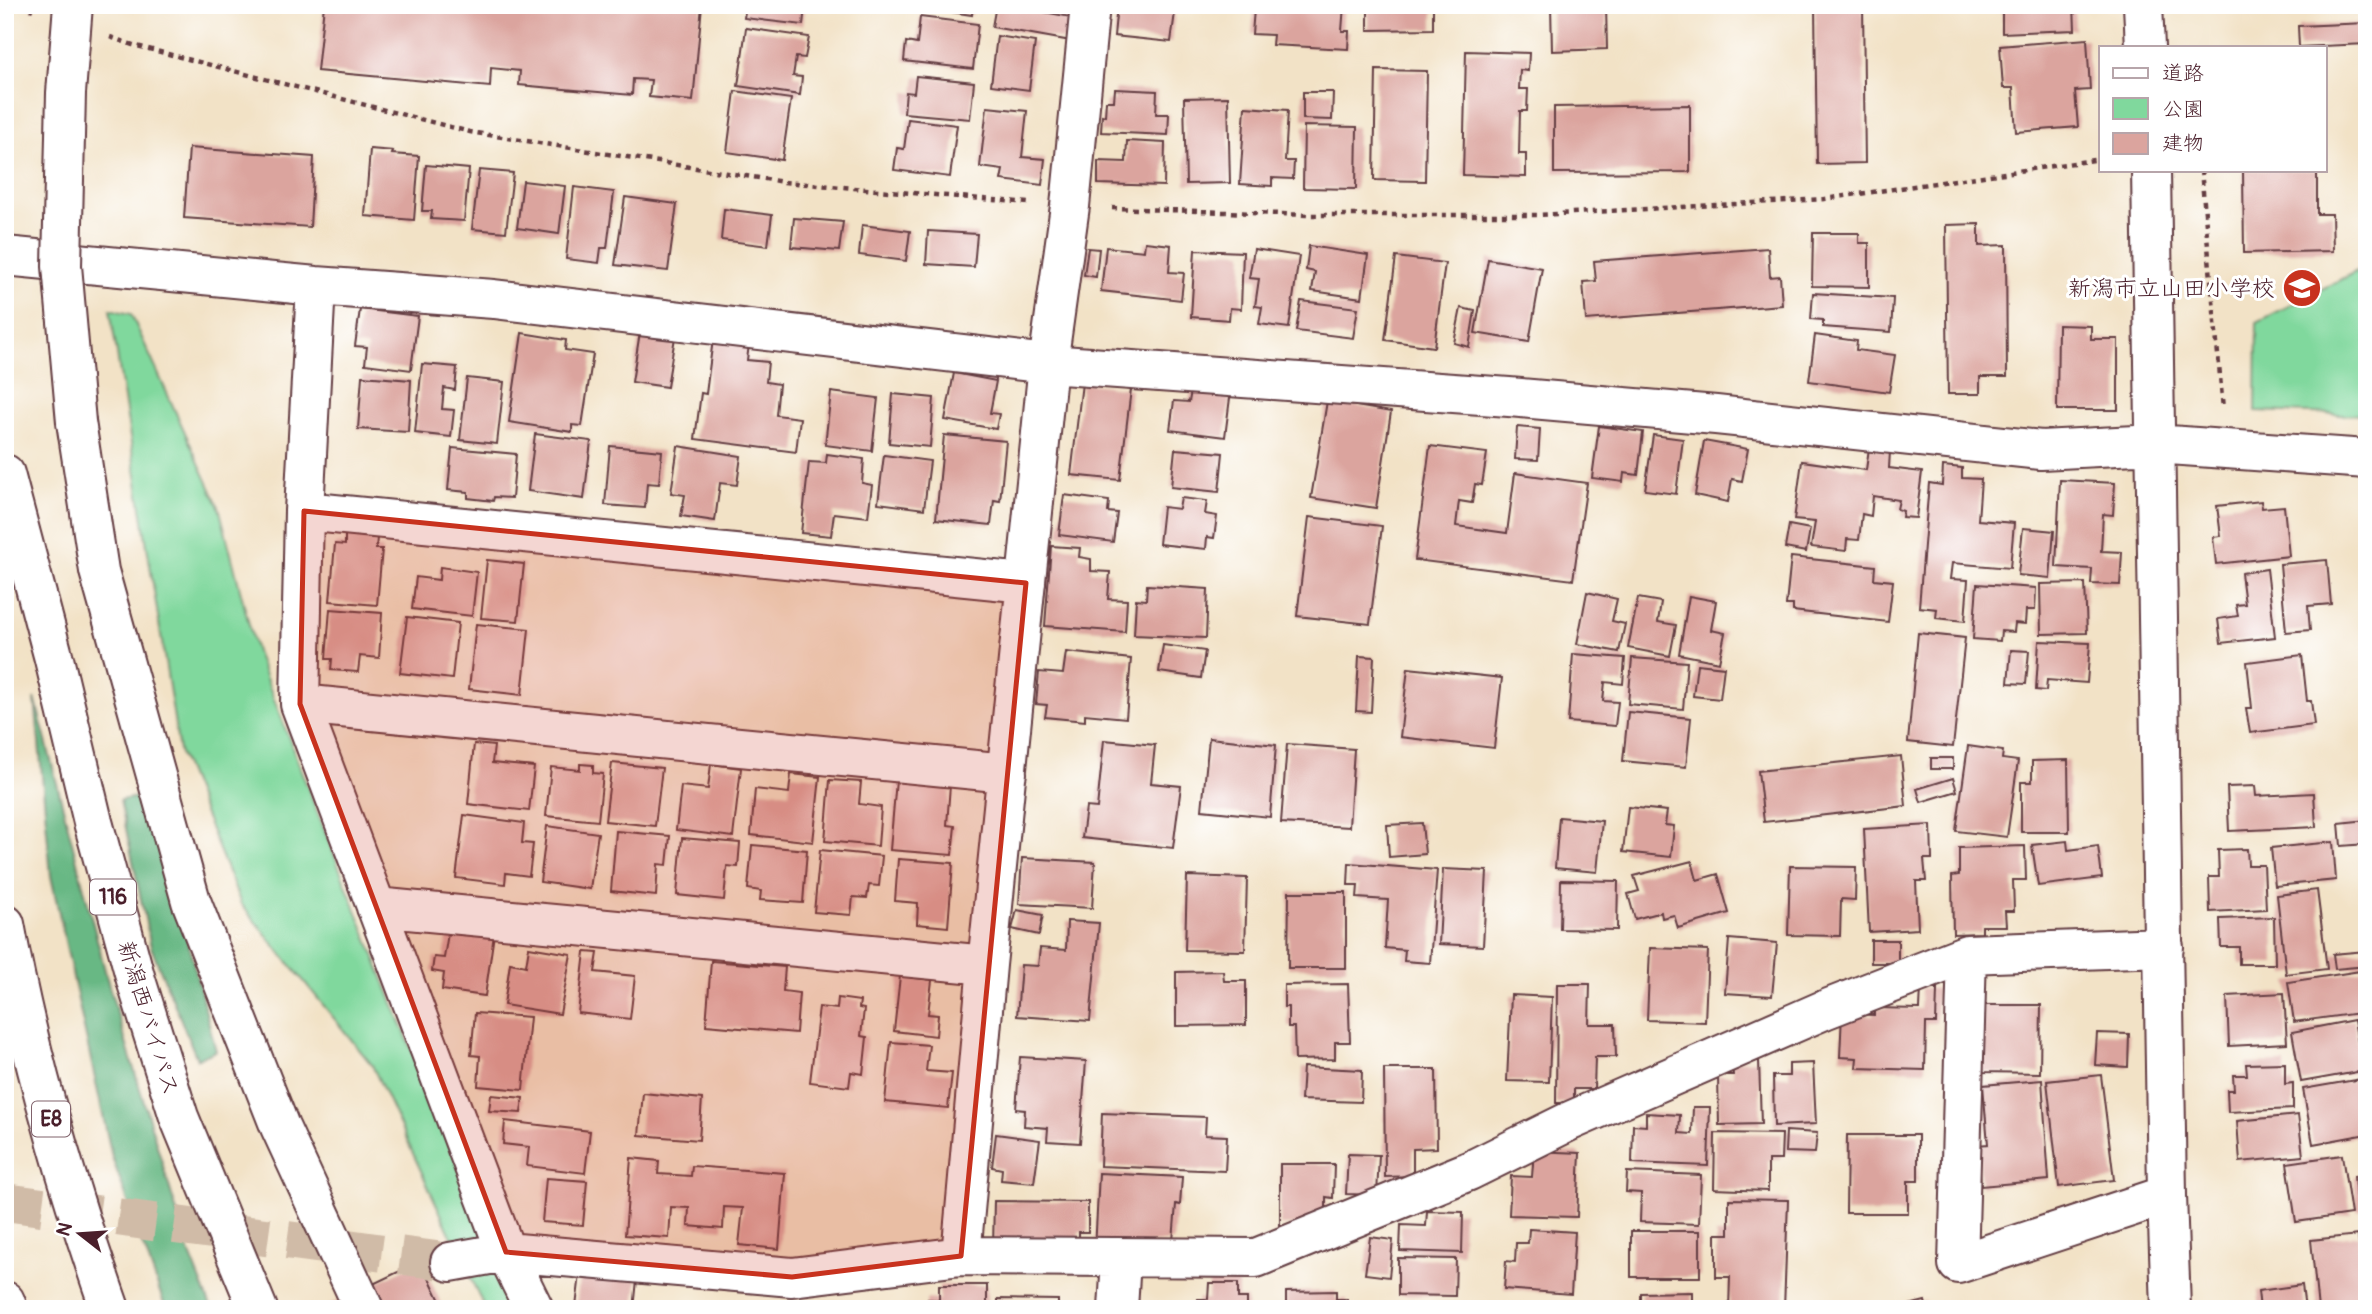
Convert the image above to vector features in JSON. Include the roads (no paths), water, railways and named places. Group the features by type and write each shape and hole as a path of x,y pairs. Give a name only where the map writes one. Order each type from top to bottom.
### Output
{"main road":[{"path":"73,5 66,93 62,266 76,422 99,571 191,901 280,1128 363,1309"},
{"path":"961,1256 987,965 1048,364 1070,206 1090,5"},
{"path":"2143,5 2145,46"},
{"path":"2151,172 2171,1309"},
{"path":"5,256 316,286 494,299 1048,364 1508,397 1703,414 2041,450 2155,444 2367,459"},
{"path":"316,286 303,511 300,704 506,1252 534,1309"},
{"name":"新潟西バイパス","path":"5,474 136,980 179,1117 258,1309"},
{"path":"303,511 1026,583"},
{"path":"300,704 1007,773"},
{"path":"376,907 987,965"},
{"name":"E8","path":"5,925 20,1006 73,1201 110,1309"},
{"path":"450,1262 506,1252 792,1277 961,1256 1256,1258 1469,1171 1570,1121 1824,1010 1967,954 2164,947"},
{"path":"1967,954 1958,1264 2167,1195"},
{"path":"179,1117 234,1309"},
{"path":"1118,1309 1121,1259"},
{"path":"5,1301 8,1309"}],"tunnel":[{"path":"5,1202 450,1262"}],"place":[{"name":"新潟市立山田小学校","path":"2302,288"}]}
